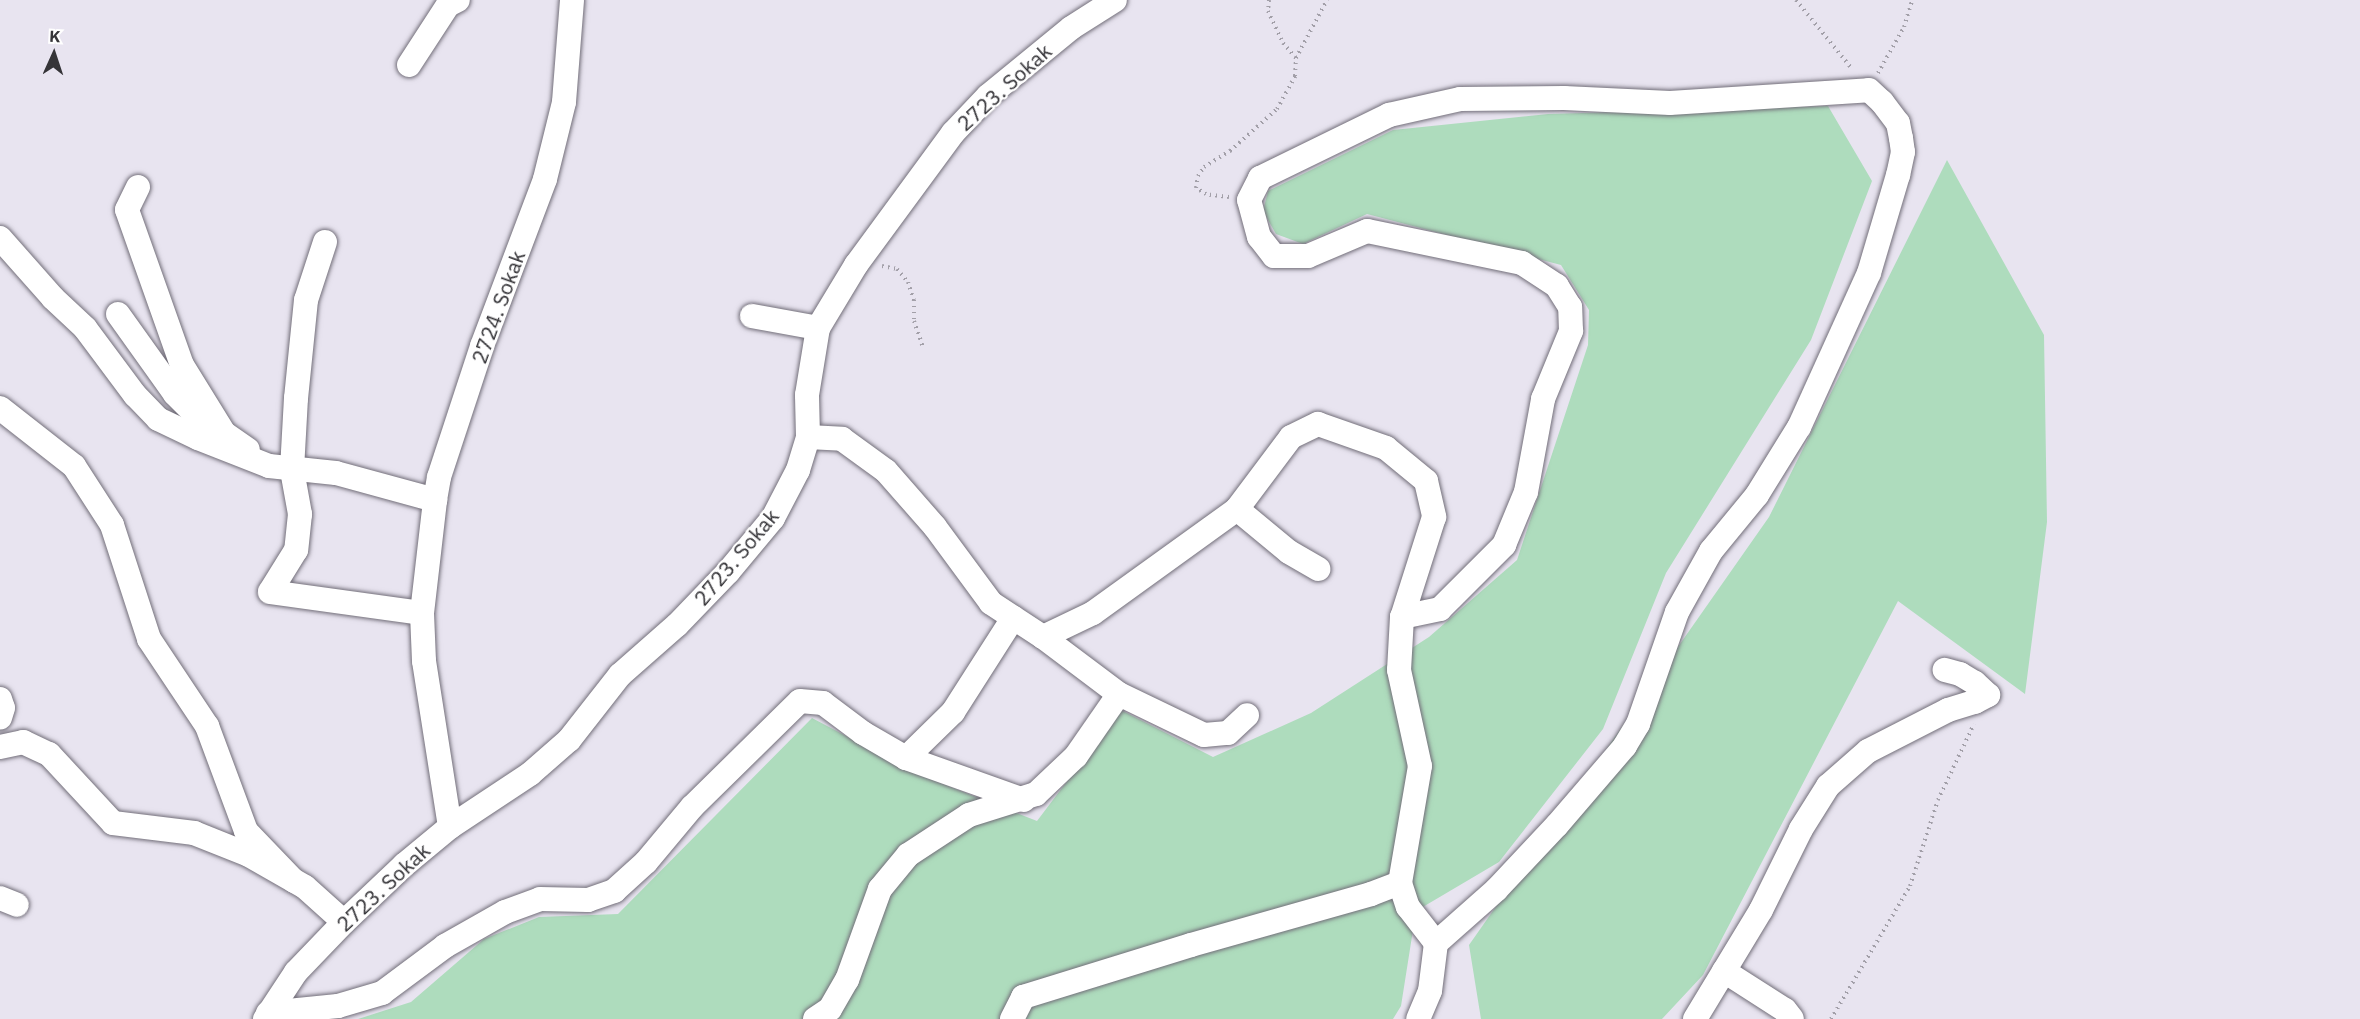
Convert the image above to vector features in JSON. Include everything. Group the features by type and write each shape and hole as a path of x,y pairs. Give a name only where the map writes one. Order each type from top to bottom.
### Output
{"street":[{"path":"409,65 448,5 458,0"},
{"name":"2724. Sokak","path":"450,827 424,661 422,613 435,500 439,477 482,346 545,179 564,102 572,0"},
{"path":"1071,28 1086,0"},
{"name":"2723. Sokak","path":"266,1016 296,972 344,922 404,865 450,827 530,774 569,740 620,675 677,625 728,572 773,518 798,470 808,437 807,395 818,328 871,244 953,133 988,96 1071,28 1115,0"},
{"path":"1402,617 1440,609 1504,545 1526,492 1543,399 1571,332 1570,307 1557,286 1522,263 1367,231 1308,256 1274,256 1259,237 1249,200 1260,178 1318,147 1389,115 1460,99 1564,98 1670,103 1869,90 1898,123 1903,152 1869,273 1799,427 1757,495 1711,551 1677,612 1638,724 1625,746 1557,825 1496,890 1436,943 1430,991 1418,1019"},
{"path":"138,187 127,210 130,221 182,365 224,433"},
{"path":"0,238 53,298 85,328 135,394 158,419 198,438 280,468 336,473 435,500"},
{"path":"325,242 306,300 280,468 300,514 296,550 270,592 422,613"},
{"path":"118,314 175,394 199,418 280,468"},
{"path":"753,316 818,328"},
{"path":"0,408 74,466 112,525 149,639 207,726 246,831 294,881"},
{"path":"1043,637 1093,614 1237,509 1291,437 1318,424 1386,448 1426,482 1434,517 1402,617 1399,670 1420,766 1400,883 1408,907 1436,943"},
{"path":"808,437 842,438 886,471 935,527 991,603 1043,637 1119,694 1204,735 1228,733 1247,715"},
{"path":"1237,509 1289,552 1319,569"},
{"path":"906,758 954,712 1013,618"},
{"path":"1695,1019 1761,910 1802,829 1828,786 1868,752 1948,710 1975,702 1988,695 1975,683 1960,674 1945,670"},
{"path":"815,1019 830,1009 842,990 880,889 908,855 969,815 1024,800 1036,794 1076,756 1119,694"},
{"path":"0,699 3,708 0,717"},
{"path":"266,1016 338,1006 382,993 445,946 505,912 540,899 588,900 614,891 646,862 692,807 800,701 823,703 863,733 906,758 1024,800"},
{"path":"0,747 23,742 49,754 113,823 194,833 249,855 305,887 344,922"},
{"path":"1012,1019 1023,997 1191,945 1371,894 1400,883"},
{"path":"1724,971 1785,1010 1792,1019"}],"path":[{"path":"1269,0 1268,11 1273,22 1283,43 1296,58"},
{"path":"1249,200 1206,194 1196,188 1198,176 1203,167 1230,151 1277,109 1295,76 1296,58 1327,0"},
{"path":"1796,0 1869,90 1904,27 1912,0"},
{"path":"871,244 883,268 897,269 908,282 914,300 914,321 923,347"},
{"path":"1831,1019 1910,886 1938,800 1988,695"}],"green space":[{"path":"1828,106 1872,181 1811,340 1666,573 1603,729 1499,862 1416,911 1401,1006 1393,1019 358,1019 411,1002 484,939 539,917 618,914 812,718 918,774 1037,821 1121,710 1213,757 1311,713 1429,637 1517,560 1588,345 1589,310 1561,265 1367,214 1303,244 1276,234 1263,211 1268,191 1393,130 1548,114"},
{"path":"1947,160 2044,335 2047,522 2025,694 1898,601 1703,975 1662,1019 1481,1019 1469,945 1769,517"}]}
